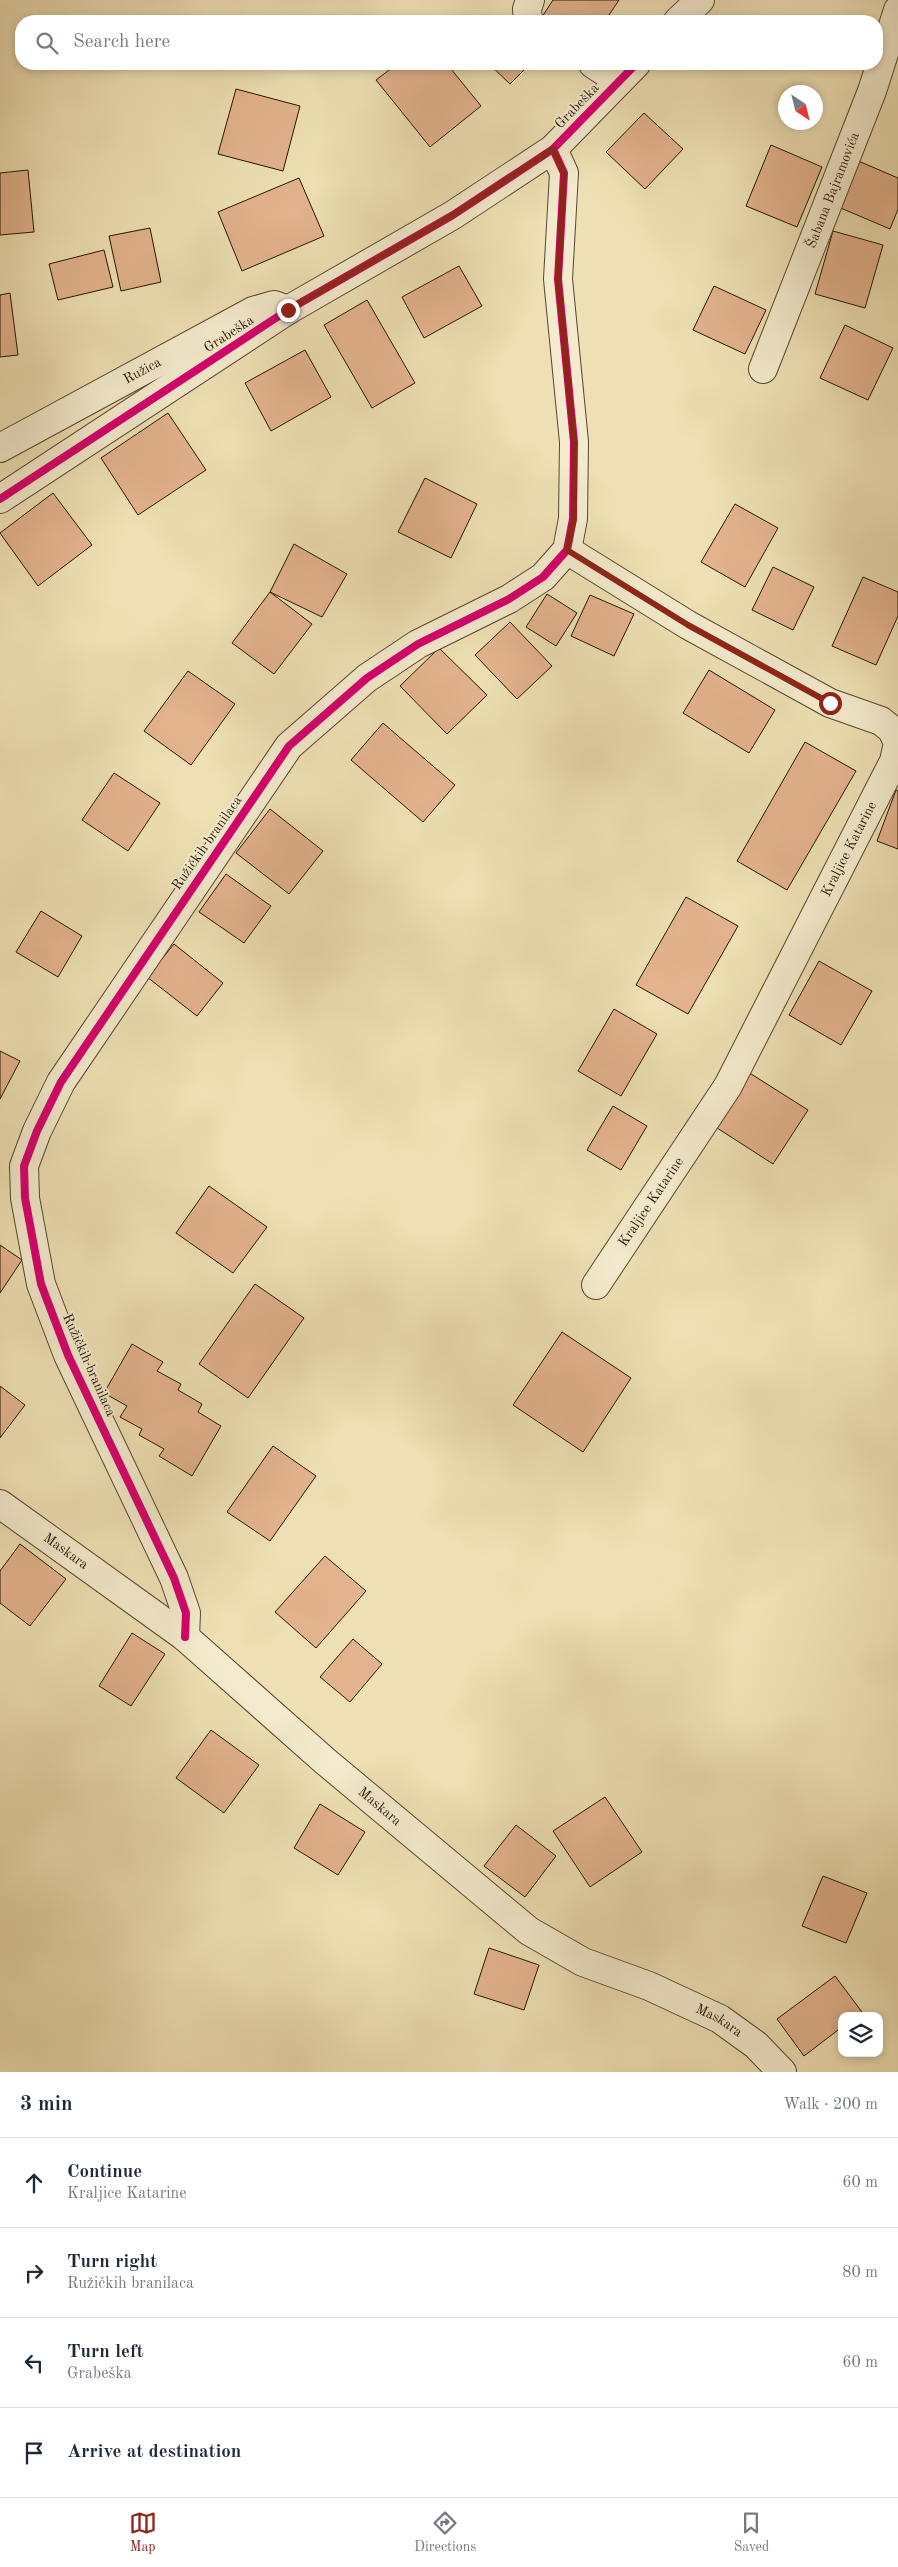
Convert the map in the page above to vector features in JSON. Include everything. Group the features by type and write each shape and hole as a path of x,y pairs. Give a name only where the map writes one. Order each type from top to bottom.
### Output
{"street":[{"path":"528,15 530,0"},
{"path":"684,15 700,0"},
{"name":"Šabana Bajramovića","path":"883,57 898,10"},
{"name":"Šabana Bajramovića","path":"763,368 879,70"},
{"name":"Grabeška","path":"0,498 288,310 453,215 553,149 627,72"},
{"name":"Ružičkih branilaca","path":"185,1636 186,1613 174,1578 68,1355 41,1284 25,1198 24,1166 37,1131 61,1082 289,746 367,678 418,644 508,599 543,577 567,550 574,518 574,442 558,279 564,174 553,149"},
{"name":"Ružica","path":"0,448 253,311 274,305 288,310"},
{"name":"Kraljice Katarine","path":"567,550 696,630 830,703 881,722 892,730 898,744 894,761 728,1086 596,1285"},
{"name":"Maskara","path":"0,1504 185,1636 332,1768 529,1931 583,1962 649,1986 720,2019 756,2045 782,2072"}],"building":[{"path":"553,0 619,0 609,15 543,15"},
{"path":"389,70 452,70 481,106 430,147 376,80"},
{"path":"495,70 524,70 510,84"},
{"path":"236,89 300,106 283,171 218,154"},
{"path":"644,113 683,149 645,189 606,152"},
{"path":"771,145 822,167 797,227 746,206"},
{"path":"856,160 898,178 898,209 890,229 836,206"},
{"path":"28,170 34,232 0,235 0,173"},
{"path":"299,178 324,236 242,271 218,212"},
{"path":"150,228 161,282 121,291 109,236"},
{"path":"833,231 883,245 865,308 815,294"},
{"path":"104,250 113,287 58,300 49,264"},
{"path":"459,266 482,306 424,338 402,297"},
{"path":"714,286 766,310 745,354 693,330"},
{"path":"10,293 18,355 0,357 0,295"},
{"path":"367,300 415,383 372,408 324,325"},
{"path":"845,325 893,348 868,400 820,378"},
{"path":"305,350 331,397 271,431 245,383"},
{"path":"168,413 206,470 138,515 101,458"},
{"path":"425,478 477,504 451,558 398,532"},
{"path":"53,493 92,545 38,586 0,533"},
{"path":"735,504 778,528 745,587 701,562"},
{"path":"294,544 347,574 322,617 270,592"},
{"path":"773,567 814,587 793,630 752,610"},
{"path":"863,577 898,592 898,616 876,665 832,646"},
{"path":"270,592 312,624 274,674 232,643"},
{"path":"547,594 577,613 556,646 526,627"},
{"path":"590,595 634,614 614,656 571,636"},
{"path":"510,622 552,666 517,699 475,655"},
{"path":"439,648 487,695 447,734 400,686"},
{"path":"709,670 775,710 749,753 683,713"},
{"path":"188,671 235,704 191,765 144,731"},
{"path":"383,723 455,785 423,822 351,760"},
{"path":"805,742 856,771 787,890 737,861"},
{"path":"114,773 160,803 128,851 82,820"},
{"path":"896,790 898,791 898,849 877,841"},
{"path":"270,809 323,851 289,894 236,853"},
{"path":"226,874 271,906 244,943 199,912"},
{"path":"686,897 738,926 688,1014 636,985"},
{"path":"41,911 82,936 58,977 16,952"},
{"path":"174,944 223,983 197,1016 147,977"},
{"path":"819,961 872,991 841,1045 789,1015"},
{"path":"614,1009 657,1034 621,1096 578,1071"},
{"path":"0,1051 20,1061 0,1099"},
{"path":"748,1072 808,1110 773,1164 714,1126"},
{"path":"613,1106 647,1126 621,1170 587,1150"},
{"path":"209,1186 267,1227 233,1273 176,1233"},
{"path":"0,1245 22,1260 0,1293"},
{"path":"255,1284 304,1318 248,1398 199,1364"},
{"path":"562,1332 631,1378 583,1452 513,1405"},
{"path":"132,1344 163,1362 157,1371 181,1384 178,1390 202,1404 198,1412 221,1426 192,1476 159,1456 164,1449 139,1435 142,1429 120,1417 127,1406 104,1393"},
{"path":"0,1386 25,1405 0,1438"},
{"path":"273,1446 316,1476 270,1541 227,1512"},
{"path":"20,1544 66,1579 30,1626 0,1603 0,1571"},
{"path":"325,1556 366,1591 316,1648 275,1612"},
{"path":"132,1633 165,1654 131,1706 99,1686"},
{"path":"353,1639 382,1664 350,1702 320,1677"},
{"path":"211,1730 259,1765 224,1813 176,1778"},
{"path":"605,1797 642,1852 590,1887 553,1831"},
{"path":"320,1804 365,1832 338,1875 294,1848"},
{"path":"516,1825 556,1856 525,1897 484,1866"},
{"path":"823,1876 867,1893 846,1943 802,1926"},
{"path":"489,1948 539,1965 524,2010 474,1994"},
{"path":"835,1976 862,2012 838,2012 838,2030 804,2056 777,2019"}],"cycle path":[{"path":"0,499 288,310 453,215 553,149 630,70"},
{"path":"185,1637 186,1613 174,1578 68,1355 41,1284 25,1198 24,1166 37,1131 61,1082 289,746 367,678 418,644 509,599 543,577 567,550 573,519 574,442 558,279 564,173 553,149"}],"route":[{"path":"288,310 380,259 453,215 553,149 564,174 558,279 574,442 574,518 567,550 688,625 830,703"}]}
